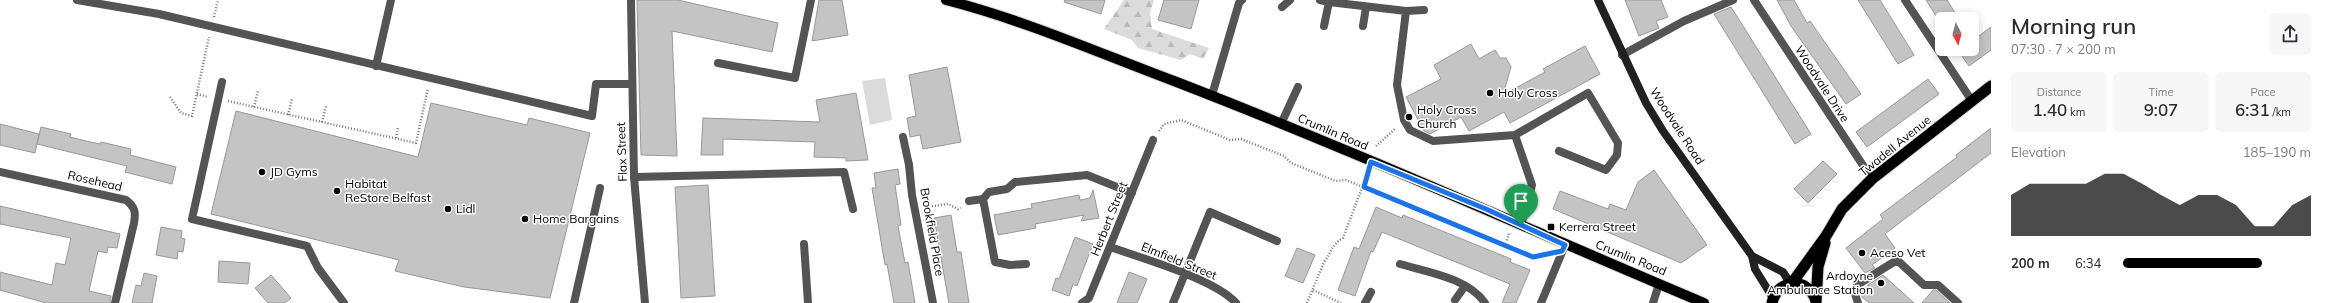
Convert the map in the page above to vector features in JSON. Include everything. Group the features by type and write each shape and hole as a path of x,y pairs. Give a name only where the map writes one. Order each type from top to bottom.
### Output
{"highway":[{"name":"Twadell Avenue","path":"1773,301 1780,288 1791,283 1826,236 1842,209 1872,179 1991,86"},
{"name":"Twadell Avenue","path":"1816,303 1818,267 1826,236"},
{"path":"1791,283 1805,286 1810,290 1816,303"}],"main road":[{"name":"Crumlin Road","path":"946,0 968,5 1067,40 1212,96 1521,225 1564,248 1659,284 1704,303"},
{"name":"Woodvale Road","path":"1598,0 1622,55 1646,103 1663,132 1752,256 1755,269 1773,301"},
{"name":"Woodvale Road","path":"1752,256 1783,272 1791,283"}],"street":[{"path":"77,0 159,14 592,116 596,84 632,84"},
{"path":"376,66 391,0"},
{"name":"Flax Street","path":"631,0 634,178 645,303"},
{"path":"718,63 795,78 811,0"},
{"path":"1212,96 1239,2 1242,0"},
{"path":"1282,7 1290,0"},
{"path":"1622,55 1684,21 1733,0"},
{"name":"Woodvale Drive","path":"1754,0 1872,179"},
{"path":"1905,0 1972,101"},
{"path":"1324,26 1324,1 1406,11 1424,10"},
{"path":"1363,26 1366,7"},
{"path":"1406,11 1397,85 1404,120 1410,130 1433,141 1515,135 1588,93 1618,143 1617,155 1606,170 1559,150"},
{"path":"222,82 192,219 307,246 318,268 344,303"},
{"path":"1281,124 1298,87"},
{"path":"1515,135 1532,185 1521,225"},
{"name":"Brookfield Place","path":"903,137 933,303"},
{"name":"Herbert Street","path":"1082,303 1089,298 1153,140"},
{"name":"Rosehead","path":"0,172 126,200 133,206 136,213 134,224 115,303"},
{"path":"634,178 844,172 853,209"},
{"path":"969,201 983,199 989,192 1007,189 1015,182 1087,175 1132,193"},
{"path":"574,303 600,188"},
{"path":"983,199 996,262 1010,265 1026,264"},
{"path":"1173,303 1210,212 1277,241"},
{"path":"804,244 808,303"},
{"name":"Elmfield Street","path":"1110,247 1185,274 1223,292 1236,303"},
{"path":"1541,303 1564,248"},
{"path":"1858,303 1855,294 1857,285 1896,260 1924,284 1938,285 1958,303"},
{"path":"1400,264 1455,281 1465,286 1485,303"},
{"path":"1653,303 1659,284"},
{"path":"1455,300 1465,286"},
{"path":"1365,303 1371,292"}],"path":[{"path":"170,97 181,113 192,116 218,0"},
{"path":"196,94 416,143 430,78"},
{"path":"254,107 258,91"},
{"path":"288,115 292,99"},
{"path":"322,122 326,106"},
{"path":"1153,140 1164,124 1181,120 1230,140 1241,138 1284,156 1290,163 1336,181 1346,180 1533,257 1564,248"},
{"path":"1376,146 1404,120"},
{"path":"396,138 398,128"},
{"path":"1307,303 1324,262 1329,256 1334,243 1343,238 1364,187 1371,162"},
{"path":"915,209 948,204 958,209 969,201"},
{"path":"1313,290 1342,303"}],"green space":[{"path":"1124,0 1154,0 1150,12 1152,29 1209,48 1203,59 1190,54 1181,60 1138,48 1132,40 1104,29"},
{"path":"885,78 892,120 870,125 862,81"}],"building":[{"path":"637,0 678,0 778,23 772,52 672,31 677,156 641,155"},
{"path":"819,0 842,0 848,35 812,41"},
{"path":"1065,0 1105,0 1101,14 1064,2"},
{"path":"1164,0 1199,0 1191,29 1158,20"},
{"path":"1625,0 1661,0 1668,17 1656,21 1659,28 1639,36"},
{"path":"1777,0 1794,0 1807,23 1810,21 1861,94 1846,104 1791,26"},
{"path":"1858,0 1880,0 1914,55 1898,64"},
{"path":"1926,0 1947,0 1955,12 1935,12 1935,14"},
{"path":"1731,7 1811,134 1795,144 1714,14"},
{"path":"1991,27 1991,50 1969,66 1962,56 1979,56 1979,36"},
{"name":"Holy Cross","path":"1471,44 1479,59 1495,50 1500,58 1506,58 1511,67 1503,95 1545,72 1543,69 1585,46 1600,74 1510,123 1504,112 1469,131 1461,117 1430,134 1424,131 1406,97 1441,79 1434,65"},
{"path":"947,67 961,142 923,149 920,135 910,137 907,118 916,116 909,75"},
{"path":"1928,79 1939,94 1867,147 1856,132"},
{"path":"856,93 868,160 846,161 846,158 814,157 815,142 723,139 723,155 701,155 703,118 820,122 816,100"},
{"path":"431,103 527,125 529,118 590,133 550,298 464,287 395,271 399,260 211,214 236,111 418,157"},
{"path":"0,124 39,134 35,153 0,145"},
{"path":"41,127 71,134 70,137 86,141 100,144 101,142 131,149 130,155 176,167 172,184 125,172 127,166 37,144"},
{"path":"1991,128 1991,153 1885,234 1895,248 1872,265 1875,268 1865,273 1846,248 1883,219 1880,215 1957,157 1956,155"},
{"path":"1823,161 1837,174 1808,203 1794,189"},
{"path":"898,169 900,184 895,185 901,225 898,226 905,263 908,262 915,303 894,303 887,264 885,265 872,188 876,188 874,173"},
{"path":"1654,170 1707,245 1681,263 1553,209 1560,191 1608,209 1610,204 1626,210 1638,182"},
{"path":"708,185 715,296 681,298 675,187"},
{"path":"1093,190 1099,218 1081,221 1084,215 1035,224 1036,228 998,235 994,215 1032,208 1031,204 1079,195 1080,200 1090,198"},
{"path":"0,206 120,234 117,248 108,247 107,253 98,251 89,291 111,296 110,303 46,303 0,290 0,272 52,285 56,263 65,265 71,238 0,224"},
{"path":"1376,207 1402,218 1403,215 1511,259 1510,262 1530,270 1516,303 1502,303 1510,284 1382,232 1373,252 1371,251 1355,296 1338,290 1354,247 1359,249"},
{"path":"951,215 957,252 961,252 969,303 949,303 934,218"},
{"path":"161,227 182,231 181,238 185,239 183,252 178,251 177,259 156,255"},
{"path":"1075,237 1093,244 1077,286 1073,284 1069,296 1052,290 1056,278 1059,279"},
{"path":"1297,248 1315,255 1303,283 1285,276"},
{"path":"219,261 250,263 248,284 218,282"},
{"path":"1129,272 1147,279 1137,303 1117,303"},
{"path":"144,273 157,276 152,303 132,303 136,285 141,286"},
{"path":"271,275 291,298 285,303 268,303 255,288"},
{"name":"Ardoyne Ambulance Station","path":"1883,275 1914,303 1869,303 1862,297 1861,292 1868,285"},
{"path":"1933,290 1936,290 1950,303 1922,303"}],"place":[{"name":"Holy Cross","path":"1490,93"},
{"name":"Holy Cross Church","path":"1409,117"},
{"name":"JD Gyms","path":"262,172"},
{"name":"Habitat ReStore Belfast","path":"337,191"},
{"name":"Lidl","path":"448,209"},
{"name":"Home Bargains","path":"525,219"},
{"name":"Kerrera Street","path":"1551,227"},
{"name":"Aceso Vet","path":"1862,253"},
{"name":"Ardoyne Ambulance Station","path":"1881,283"}],"route":[{"path":"1371,162 1486,209 1521,225 1565,245 1562,251 1533,257 1364,187 1371,162"}]}
